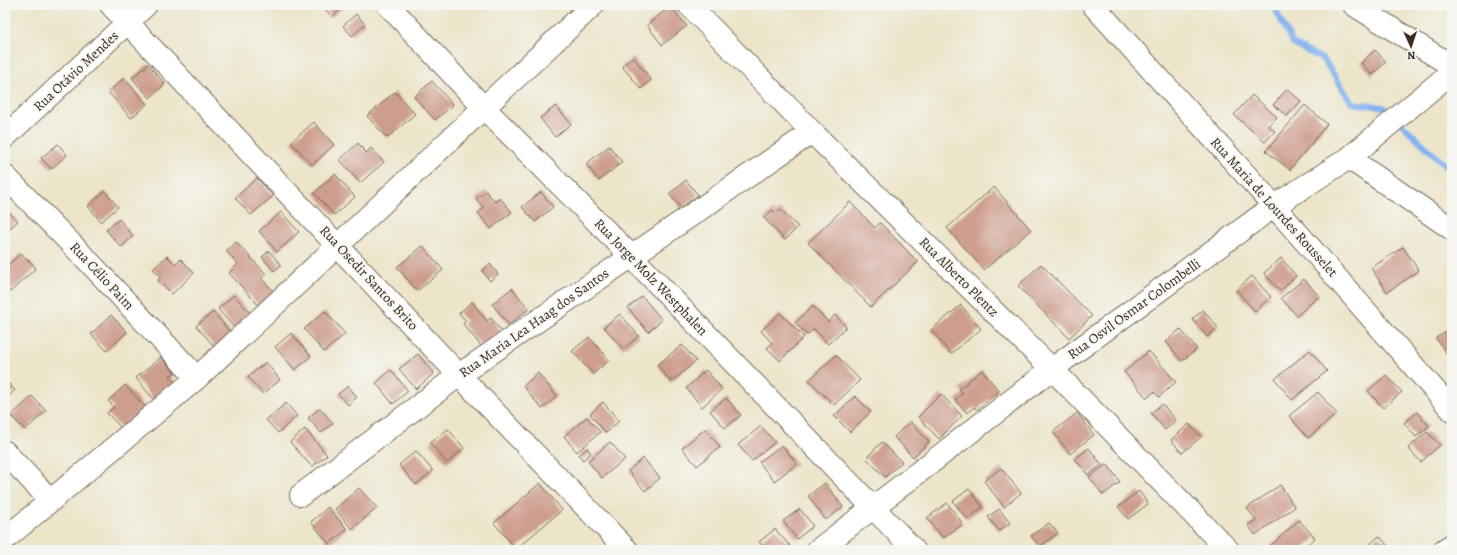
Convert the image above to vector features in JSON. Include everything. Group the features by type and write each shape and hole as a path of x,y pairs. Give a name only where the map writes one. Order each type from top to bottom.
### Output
{"street":[{"name":"Rua Osedir Santos Brito","path":"111,5 339,245 459,375 627,550"},
{"name":"Rua Otávio Mendes","path":"5,137 146,5"},
{"name":"Rua Jorge Molz Westphalen","path":"388,5 484,108 631,256 914,550"},
{"path":"5,539 197,378 593,5"},
{"name":"Rua Alberto Plentz","path":"689,5 812,132 1052,369 1228,550"},
{"name":"Rua Maria de Lourdes Rousselet","path":"1094,5 1274,206 1452,410"},
{"path":"1354,5 1452,66"},
{"name":"Rua Osvil Osmar Colombelli","path":"818,550 1052,369 1274,206 1349,158 1452,72"},
{"name":"Rua Maria Lea Haag dos Santos","path":"301,495 459,375 812,132"},
{"path":"1349,158 1452,229"},
{"name":"Rua Célio Paim","path":"5,176 90,263 197,378"},
{"path":"5,452 51,501"},
{"path":"1444,550 1452,545"}],"building":[{"path":"322,5 346,5 332,17"},
{"path":"671,6 687,26 662,45 647,25"},
{"path":"356,14 365,24 352,36 343,26"},
{"path":"1375,50 1386,62 1372,75 1361,63"},
{"path":"633,57 651,80 641,89 622,66"},
{"path":"148,64 165,84 150,98 132,78"},
{"path":"124,78 147,104 131,118 108,92"},
{"path":"432,81 453,105 435,120 414,97"},
{"path":"1287,89 1301,101 1287,116 1273,105"},
{"path":"395,92 415,114 387,138 367,116"},
{"path":"1252,95 1277,117 1268,126 1275,131 1265,142 1234,115"},
{"path":"1305,105 1327,124 1290,170 1266,151"},
{"path":"556,106 571,124 555,137 540,118"},
{"path":"314,122 334,145 312,165 291,142"},
{"path":"358,143 366,153 371,148 384,162 360,183 340,160"},
{"path":"58,144 67,155 51,169 41,158"},
{"path":"609,146 622,162 599,181 586,164"},
{"path":"335,174 355,197 334,215 314,193"},
{"path":"257,178 273,196 251,215 235,198"},
{"path":"686,180 698,195 681,208 669,194"},
{"path":"994,187 1031,230 984,270 947,228"},
{"path":"105,191 118,207 101,222 88,206"},
{"path":"486,191 495,202 500,198 512,212 491,229 478,213 484,208 476,199"},
{"path":"541,192 553,207 535,222 522,207"},
{"path":"850,202 875,228 880,223 918,262 871,307 808,243"},
{"path":"5,208 18,221 5,233"},
{"path":"780,209 798,227 785,240 764,218 772,210 776,213"},
{"path":"281,212 299,232 277,252 259,231"},
{"path":"119,219 133,236 121,247 106,230"},
{"path":"236,242 266,274 261,278 277,295 262,309 229,273 238,264 226,251"},
{"path":"423,246 443,270 417,291 397,267"},
{"path":"1403,247 1419,271 1387,292 1371,268"},
{"path":"269,251 281,265 274,271 262,257"},
{"path":"21,253 36,268 10,292 5,287 5,268"},
{"path":"167,256 175,264 181,259 194,273 172,294 158,280 161,277 153,269"},
{"path":"1281,258 1296,276 1280,291 1264,273"},
{"path":"490,264 498,274 490,281 482,271"},
{"path":"1041,264 1092,316 1069,338 1018,286"},
{"path":"1252,276 1271,297 1255,311 1236,290"},
{"path":"1304,279 1319,296 1297,316 1281,298"},
{"path":"512,288 529,309 509,325 492,304"},
{"path":"234,295 253,316 237,331 218,309"},
{"path":"642,296 662,320 648,332 628,308"},
{"path":"472,302 487,321 491,318 502,332 482,347 463,324 466,321 459,313"},
{"path":"961,305 981,329 951,354 931,330"},
{"path":"813,306 828,322 835,315 846,327 828,344 814,329 807,335 795,323"},
{"path":"1203,310 1218,328 1207,337 1192,319"},
{"path":"325,311 345,334 324,352 304,329"},
{"path":"213,312 232,334 216,348 196,326"},
{"path":"780,313 804,337 780,361 767,348 772,343 761,331"},
{"path":"620,314 639,336 623,349 604,327"},
{"path":"111,315 127,332 107,351 91,334"},
{"path":"1452,328 1452,355 1449,357 1436,338"},
{"path":"1180,329 1197,349 1182,361 1166,342"},
{"path":"291,333 311,356 295,370 275,347"},
{"path":"589,337 609,360 593,374 572,351"},
{"path":"682,345 696,361 671,382 657,365"},
{"path":"1310,350 1327,371 1292,400 1275,379"},
{"path":"1149,351 1176,382 1159,397 1154,392 1147,398 1124,372"},
{"path":"418,354 434,373 416,389 399,369"},
{"path":"836,355 860,380 834,405 809,380"},
{"path":"161,357 175,373 170,376 176,384 155,401 136,378"},
{"path":"266,362 280,380 263,394 248,377"},
{"path":"391,370 408,391 393,404 376,383"},
{"path":"706,370 722,389 702,407 686,388"},
{"path":"982,370 999,391 977,410 974,407 967,413 955,400 963,393 959,389"},
{"path":"538,373 557,396 542,409 523,386"},
{"path":"1386,375 1402,392 1383,408 1368,391"},
{"path":"5,380 15,390 5,400"},
{"path":"125,385 147,409 124,431 107,413 114,407 108,401"},
{"path":"348,386 357,397 348,405 338,394"},
{"path":"1318,392 1337,414 1308,438 1289,416"},
{"path":"941,394 962,416 939,439 918,417"},
{"path":"32,396 46,411 25,430 11,416"},
{"path":"855,396 871,412 850,432 834,416"},
{"path":"726,398 741,415 725,428 710,411"},
{"path":"603,402 619,421 606,433 590,414"},
{"path":"286,403 297,416 278,433 266,420"},
{"path":"1162,404 1176,420 1165,430 1151,413"},
{"path":"320,408 333,423 321,433 308,418"},
{"path":"1417,412 1429,426 1416,437 1404,423"},
{"path":"1077,413 1094,435 1070,454 1053,432"},
{"path":"587,417 600,432 577,452 564,436"},
{"path":"910,421 929,442 913,457 894,437"},
{"path":"1189,424 1201,437 1182,453 1171,440"},
{"path":"761,426 775,442 752,461 738,445"},
{"path":"305,429 327,455 312,467 290,442"},
{"path":"448,429 464,448 447,463 430,443"},
{"path":"705,429 720,447 697,466 682,448"},
{"path":"1427,432 1440,445 1421,462 1408,448"},
{"path":"610,442 625,459 602,478 588,461"},
{"path":"882,442 902,462 885,477 866,458"},
{"path":"782,445 797,464 774,481 759,462"},
{"path":"587,448 591,453 583,460 579,455"},
{"path":"1089,448 1102,465 1088,475 1075,459"},
{"path":"416,451 433,471 416,485 399,465"},
{"path":"643,458 660,478 645,491 628,471"},
{"path":"1107,464 1120,482 1103,495 1089,477"},
{"path":"1001,468 1021,493 1004,507 984,481"},
{"path":"540,483 562,510 516,549 494,523"},
{"path":"825,483 843,507 826,520 808,496"},
{"path":"1280,485 1295,507 1255,535 1248,525 1256,520 1247,508"},
{"path":"359,488 377,508 352,529 335,509"},
{"path":"969,489 983,507 967,519 953,501"},
{"path":"1139,491 1148,504 1128,519 1118,507"},
{"path":"947,503 963,524 943,538 927,518"},
{"path":"328,507 347,529 329,544 311,522"},
{"path":"800,509 813,526 797,539 783,521"},
{"path":"999,509 1010,523 999,531 988,517"},
{"path":"1299,520 1315,538 1301,550 1272,550 1269,547"},
{"path":"1049,523 1058,533 1040,547 1031,536"},
{"path":"775,529 791,547 787,550 767,550 759,542"},
{"path":"1379,536 1392,550 1370,550 1367,547"}],"waterway":[{"path":"1273,5 1293,44 1324,60 1352,103 1384,107 1445,165 1452,169"}]}
